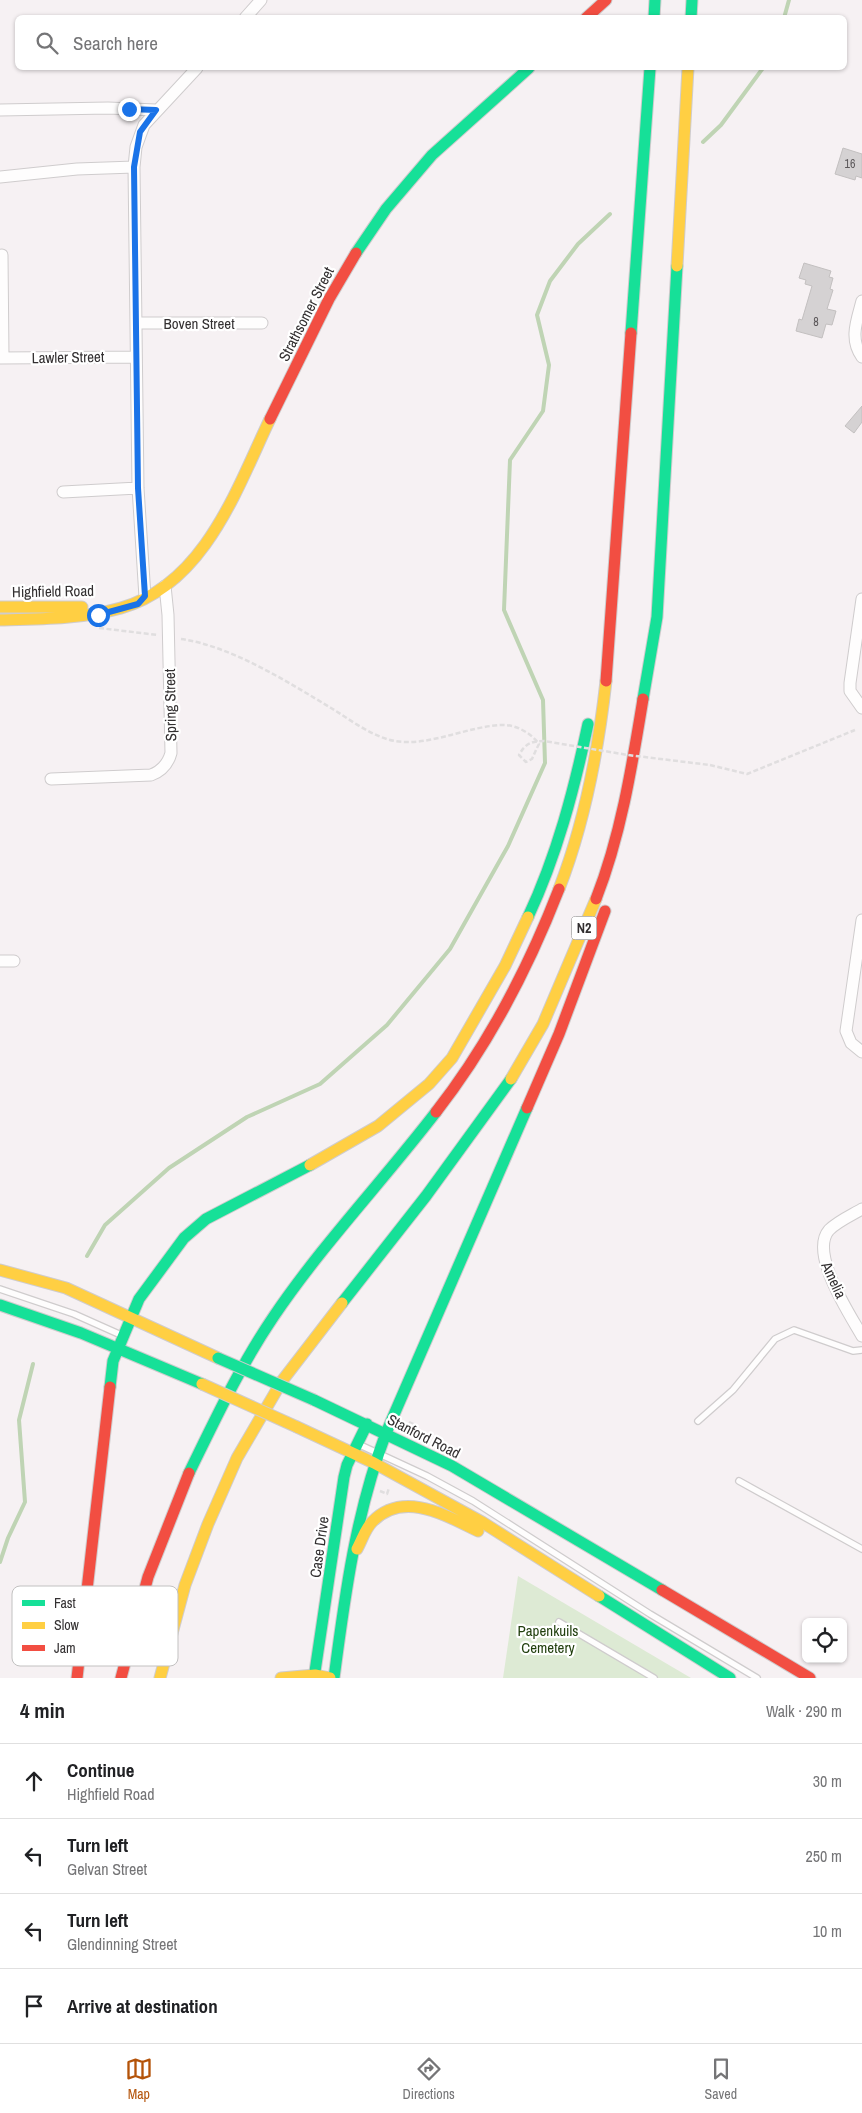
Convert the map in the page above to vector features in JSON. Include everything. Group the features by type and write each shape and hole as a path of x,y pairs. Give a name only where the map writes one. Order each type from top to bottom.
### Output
{"main road":[{"path":"589,15 606,0"},
{"path":"654,15 655,0"},
{"path":"691,15 692,0"},
{"name":"Strathsomer Street","path":"140,599 177,578 199,554 217,528 329,299 352,258 386,209 445,142 527,70"},
{"path":"146,1586 171,1513 246,1360 284,1303 446,1100 490,1032 522,975 553,903 575,844 591,784 602,716 614,608 620,484 650,70"},
{"name":"N2","path":"178,1611 185,1585 208,1524 237,1458 282,1381 477,1128 510,1080 542,1024 574,953 603,881 627,794 657,617 688,70"},
{"path":"87,1586 113,1360 139,1299 160,1268 184,1238 206,1219 295,1174 378,1126 429,1084 452,1058 505,966 534,904 560,837 576,780 590,712 620,484"},
{"name":"Highfield Road","path":"0,607 86,607 140,599"},
{"name":"Highfield Road","path":"0,620 87,616 140,599"},
{"path":"616,878 636,802 647,725 657,617"},
{"path":"334,1678 349,1566 360,1511 376,1458 559,1034 610,897"},
{"name":"Stanford Road","path":"0,1270 66,1288 367,1424 452,1466 810,1678"},
{"path":"0,1305 118,1347 297,1427 355,1448 376,1458 482,1522 536,1558 730,1678"},
{"name":"Case Drive","path":"314,1676 344,1477 367,1424"},
{"path":"349,1566 372,1522 392,1508 408,1505 436,1511 536,1558"},
{"path":"281,1678 314,1676 330,1678"}],"street":[{"path":"248,15 261,0"},
{"path":"140,599 134,167 140,132 156,110 195,70"},
{"path":"0,110 108,108 156,110"},
{"path":"0,177 77,169 134,167"},
{"path":"2,255 2,358"},
{"path":"862,301 854,327 856,347 862,356"},
{"name":"Boven Street","path":"136,323 262,323"},
{"name":"Lawler Street","path":"2,358 136,357"},
{"path":"63,492 138,488"},
{"name":"Spring Street","path":"51,779 151,775 163,768 171,753 169,637 164,586"},
{"path":"859,705 850,691 850,683 862,599"},
{"path":"862,920 846,1032 848,1039 855,1048 862,1052"},
{"path":"0,960 14,961"},
{"name":"Amelia","path":"862,1209 829,1230 822,1248 824,1263 862,1336"}],"lane":[{"path":"0,1289 74,1314 123,1336"},
{"path":"698,1421 733,1390 775,1338 783,1333 794,1330 853,1351 862,1350"},
{"path":"376,1458 473,1501 650,1614 757,1678"},
{"path":"739,1481 862,1549"},
{"path":"559,1622 646,1676 654,1678"}],"path":[{"path":"92,628 193,640 233,655 295,686 374,734 396,741 423,741 504,725 532,734 539,744 532,759 526,762 519,755 528,743 533,740 544,741 628,755 710,765 747,774 855,730"}],"green space":[{"name":"Papenkuils Cemetery","path":"518,1576 691,1678 503,1678"}],"building":[{"path":"843,148 862,154 862,178 856,176 855,180 835,174"},
{"path":"804,263 831,271 829,277 833,278 830,289 833,290 827,309 836,311 832,325 826,324 822,338 796,331 799,319 802,320 812,286 805,284 806,280 799,278"},
{"path":"862,406 862,422 854,433 845,426"}],"waterway":[{"path":"785,15 789,0"},
{"path":"703,142 721,125 762,70"},
{"path":"87,1256 105,1225 169,1168 247,1117 320,1084 387,1025 450,949 508,846 545,763 543,700 504,610 510,460 543,411 549,365 537,315 550,281 578,244 610,214"},
{"path":"0,1562 8,1538 25,1502 19,1420 33,1364"}],"traffic: fast":[{"path":"654,15 655,0"},
{"path":"691,15 692,0"},
{"path":"356,253 386,209 432,155 527,70"},
{"path":"631,333 650,70"},
{"path":"643,699 657,617 677,266"},
{"path":"528,917 548,870 564,822 588,724"},
{"path":"342,1303 426,1196 511,1079"},
{"path":"386,1433 527,1108"},
{"path":"189,1473 239,1374 274,1316 332,1238 436,1112"},
{"path":"110,1387 113,1361 139,1299 184,1238 206,1219 310,1165"},
{"path":"0,1305 81,1333 202,1384"},
{"path":"218,1358 314,1400"},
{"path":"314,1400 452,1466 662,1590"},
{"path":"314,1678 344,1477 347,1465 367,1424"},
{"path":"334,1678 347,1584 359,1523 386,1433"},
{"path":"599,1596 730,1678"}],"traffic: slow":[{"path":"677,266 688,70"},
{"path":"0,620 61,618 106,612 150,596 175,578 196,556 215,530 231,503 270,419"},
{"path":"0,607 82,607"},
{"path":"559,889 576,838 589,787 606,681"},
{"path":"511,1079 543,1024 596,899"},
{"path":"310,1165 378,1126 429,1084 452,1058 505,966 528,917"},
{"path":"0,1270 66,1288 218,1358"},
{"path":"178,1611 185,1585 208,1524 237,1458 282,1381 342,1303"},
{"path":"202,1384 297,1427"},
{"path":"297,1427 374,1463 482,1522 599,1596"},
{"path":"357,1549 365,1531 372,1522 384,1513 397,1508 424,1508 452,1518 478,1531"},
{"path":"160,1678 163,1666"},
{"path":"281,1678 315,1675 330,1678"}],"traffic: jam":[{"path":"589,15 606,0"},
{"path":"270,419 329,299 356,253"},
{"path":"606,681 631,333"},
{"path":"596,899 619,825 643,699"},
{"path":"436,1112 473,1060 506,1005 534,948 559,889"},
{"path":"527,1108 559,1034 605,911"},
{"path":"87,1586 110,1387"},
{"path":"146,1586 189,1473"},
{"path":"662,1590 810,1678"},
{"path":"77,1678 78,1666"},
{"path":"121,1678 124,1666"}],"route":[{"path":"98,615 138,604 145,596 138,488 134,167 140,132 156,110 129,109"}]}
